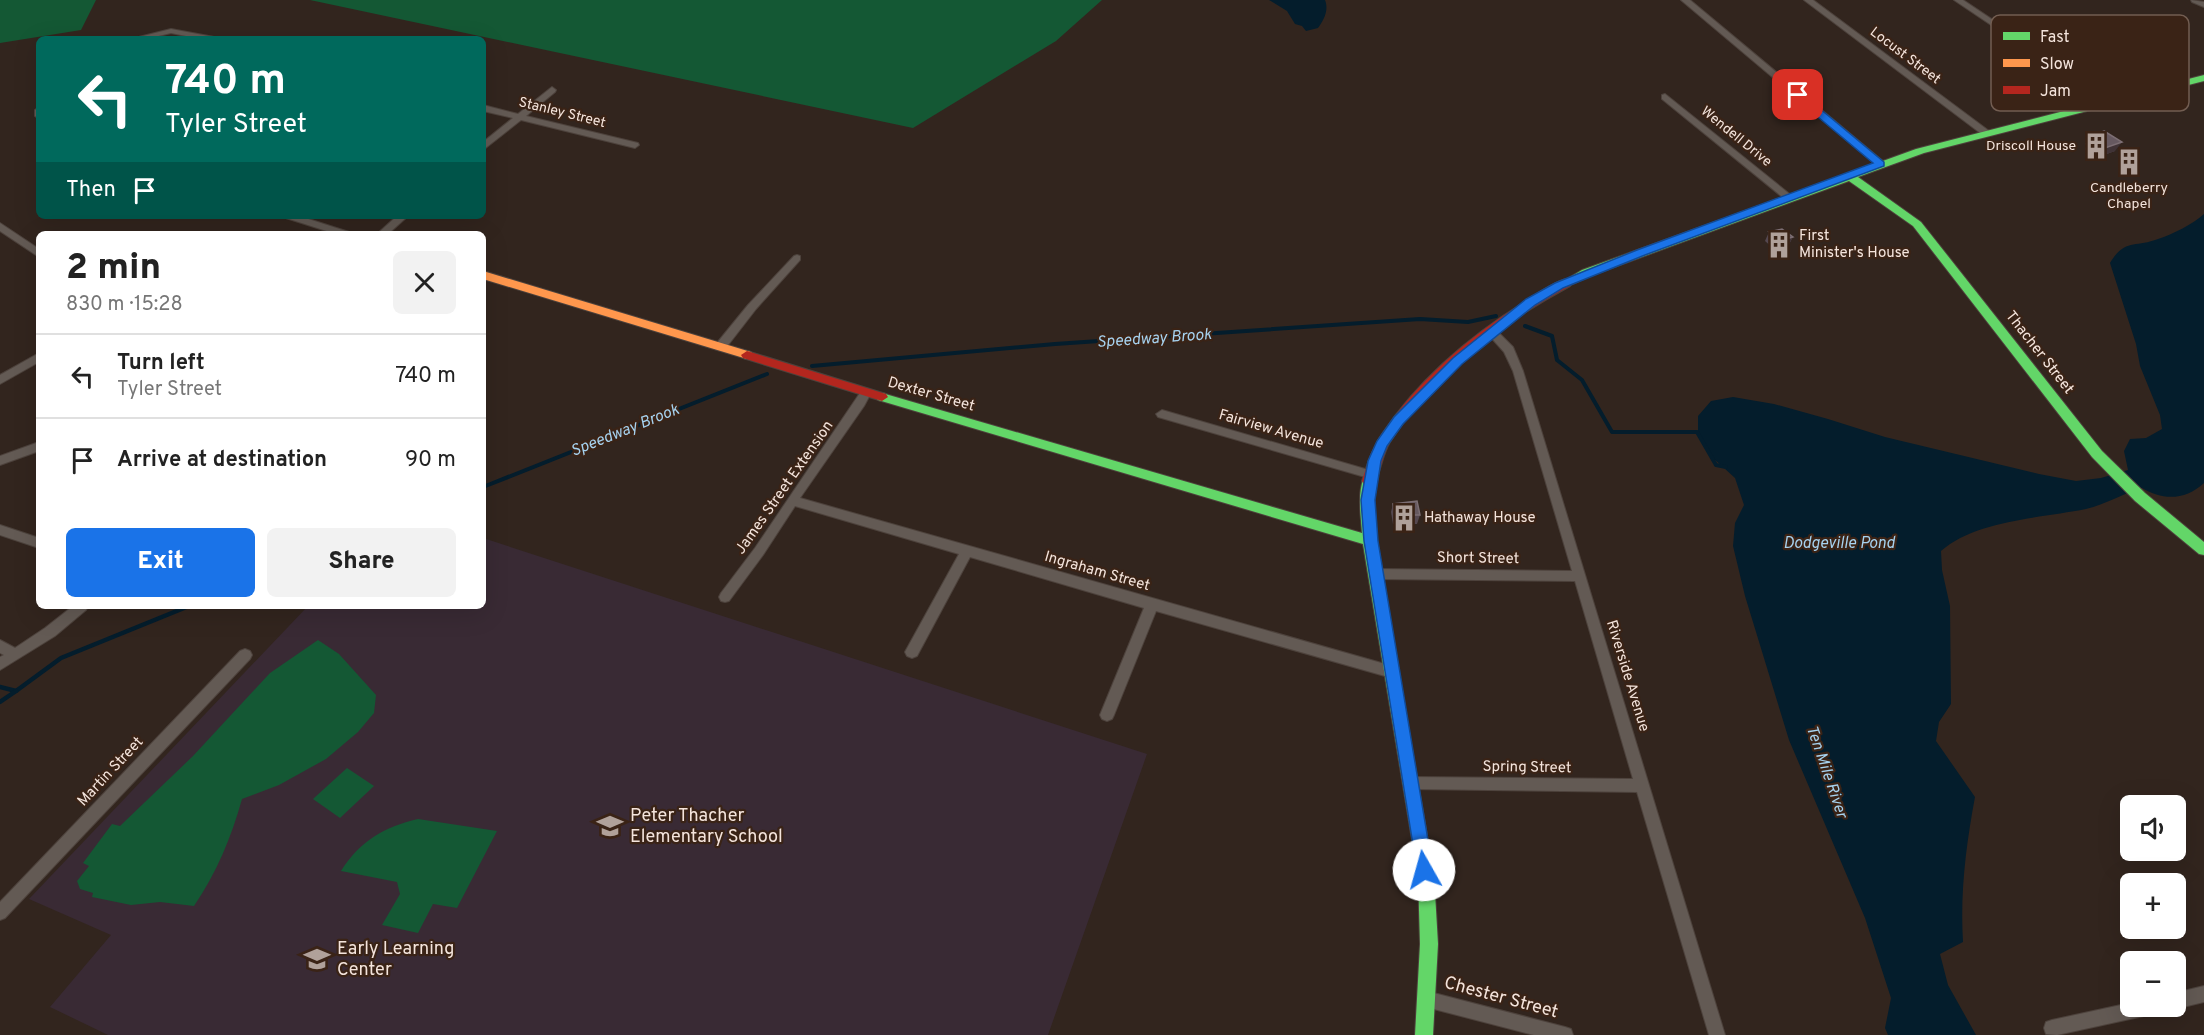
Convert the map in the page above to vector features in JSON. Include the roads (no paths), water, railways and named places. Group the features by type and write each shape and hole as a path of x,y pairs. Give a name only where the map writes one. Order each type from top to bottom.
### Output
{"main road":[{"path":"2189,82 2204,78"},
{"path":"1424,1035 1428,949 1423,854 1375,574 1368,500 1372,475 1382,445 1398,420 1457,361 1531,302 1586,273 1881,164 2071,111"},
{"name":"Thacher Street","path":"1849,176 1903,212 1931,240 2008,341 2112,469 2140,497 2204,550"},
{"name":"Dexter Street","path":"486,276 721,346 866,393 1371,541"}],"street":[{"path":"1684,0 1881,164"},
{"name":"Locust Street","path":"1808,0 1986,133"},
{"path":"1958,0 1991,22"},
{"path":"2195,0 2204,5"},
{"path":"145,36 171,31 198,36"},
{"path":"486,144 552,90"},
{"name":"Wendell Drive","path":"1665,97 1789,198"},
{"name":"Stanley Street","path":"486,109 635,145"},
{"path":"298,219 336,231"},
{"path":"386,231 400,219"},
{"path":"0,226 36,252"},
{"path":"721,346 752,307 797,258"},
{"name":"Riverside Avenue","path":"1492,333 1509,350 1518,371 1716,1035"},
{"path":"0,380 36,359"},
{"name":"James Street Extension","path":"725,597 745,572 812,471 854,414 866,393"},
{"name":"Fairview Avenue","path":"1162,414 1372,475"},
{"path":"0,461 36,447"},
{"name":"Ingraham Street","path":"793,501 1392,672"},
{"path":"0,530 36,542"},
{"path":"912,652 967,551"},
{"name":"Short Street","path":"1375,574 1580,576"},
{"path":"1107,715 1152,605"},
{"path":"0,664 50,632 78,609"},
{"path":"0,646 15,654"},
{"name":"Martin Street","path":"0,913 245,655"},
{"name":"Spring Street","path":"1410,783 1643,786"},
{"path":"2186,998 2204,994"},
{"name":"Chester Street","path":"1426,999 1566,1035"},
{"path":"2052,1028 2120,1013"}],"water":[{"path":"1269,0 1325,0 1326,11 1318,28 1306,31 1302,26 1295,24 1287,11"},
{"name":"Dodgeville Pond","path":"2204,214 2204,483 2190,493 2174,497 2158,495 2142,488 2086,509 1991,526 1955,541 1941,551 1942,570 1950,606 1951,704 1939,722 1936,741 1975,797 1964,869 1963,942 1940,954 1948,985 1976,1035 1888,1035 1885,1028 1891,998 1865,918 1789,740 1745,596 1733,546 1735,523 1744,505 1735,478 1713,458 1698,431 1698,416 1711,401 1733,397 1774,404 1885,437 2076,481 2101,478 2128,470 2124,451 2130,439 2146,438 2162,429 2160,415 2140,366 2136,344 2110,263 2115,255 2126,247 2150,242 2170,234 2189,225"}],"waterway":[{"name":"Speedway Brook","path":"812,366 1055,344 1420,319 1468,322 1496,316"},
{"name":"Speedway Brook","path":"1525,326 1552,336 1557,360 1582,380 1612,432 1697,432 1716,465 1726,467"},
{"name":"Speedway Brook","path":"486,486 767,374"},
{"name":"Speedway Brook","path":"16,691 61,658 182,609"},
{"name":"Speedway Brook","path":"0,687 16,691"},
{"path":"0,702 16,691"}],"place":[{"name":"Driscoll House","path":"2096,146"},
{"name":"Candleberry Chapel","path":"2129,162"},
{"name":"First Minister's House","path":"1779,245"},
{"name":"Hathaway House","path":"1404,518"},
{"name":"Peter Thacher Elementary School","path":"610,826"},
{"name":"Early Learning Center","path":"317,959"}],"water label":[{"name":"Ten Mile River","path":"1826,772"}]}
